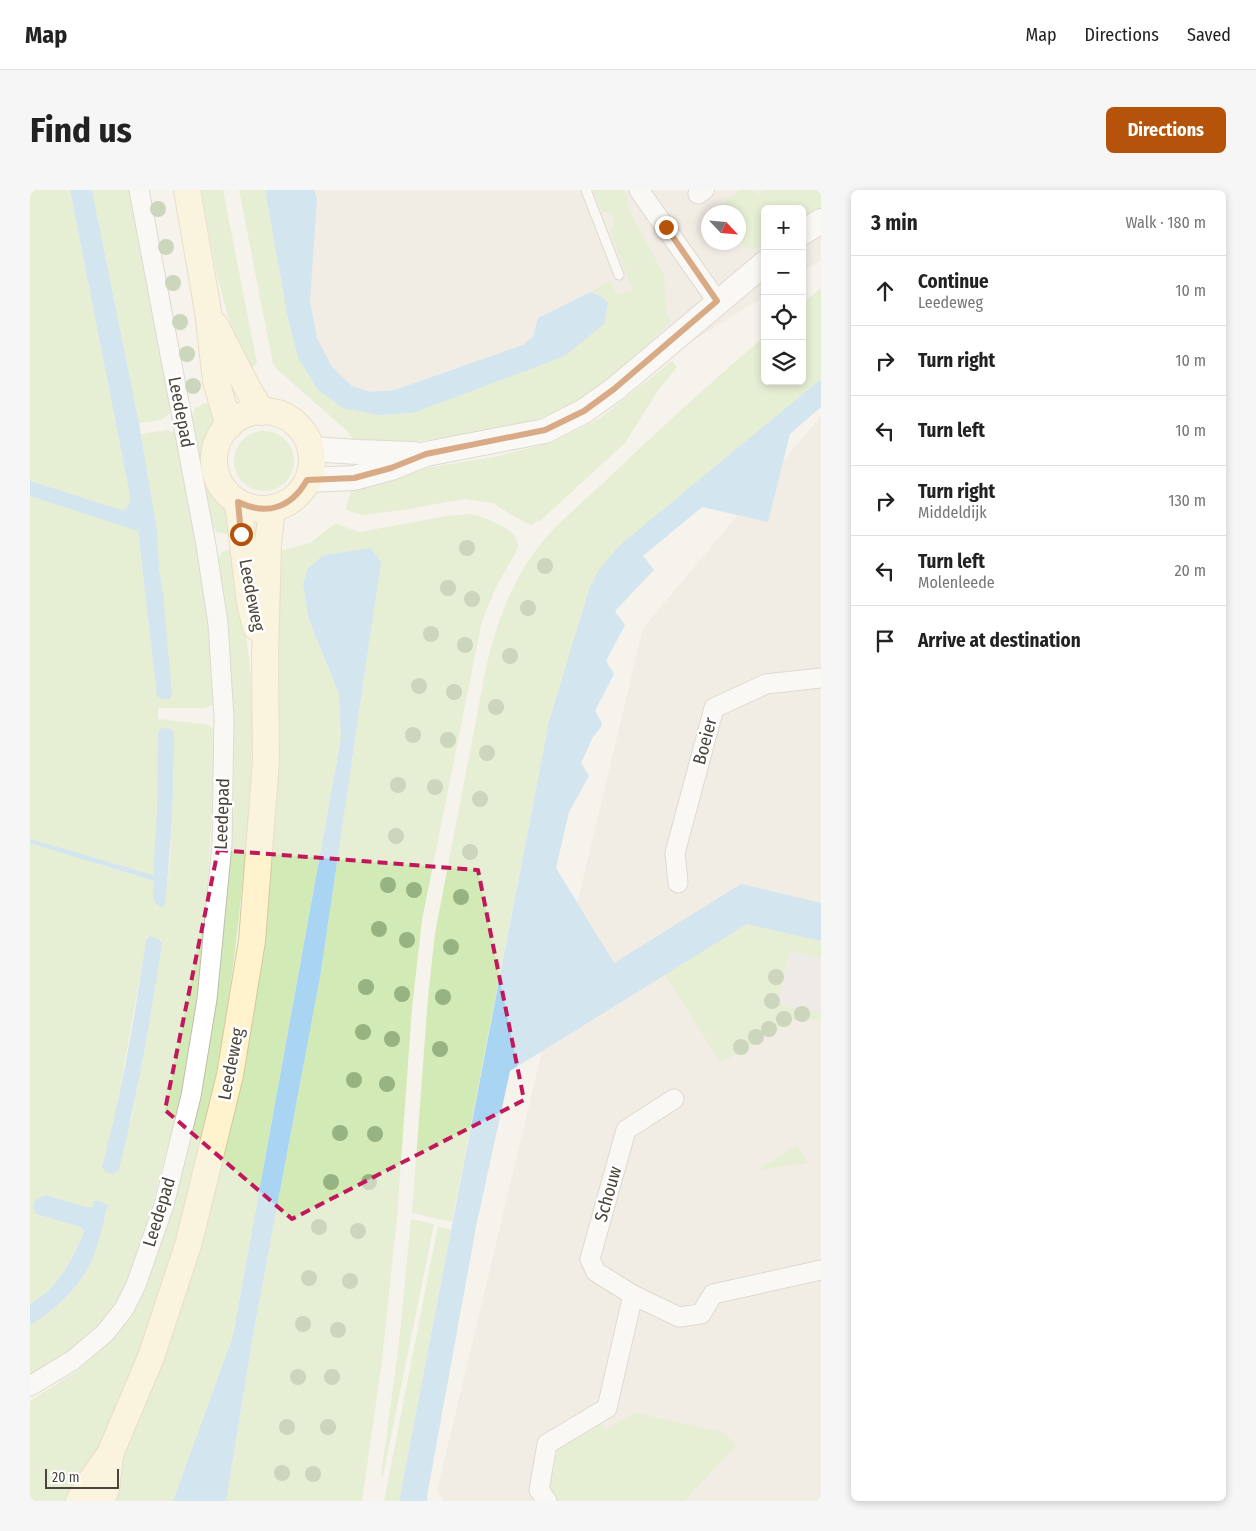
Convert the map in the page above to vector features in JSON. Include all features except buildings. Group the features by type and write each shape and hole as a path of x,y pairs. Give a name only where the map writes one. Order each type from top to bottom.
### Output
{"main road":[{"path":"187,190 208,311 216,381 229,426"},
{"path":"208,311 248,389 262,412"},
{"path":"262,412 283,416 293,422 307,438 312,459 307,480 297,496 290,502 272,508 254,508 238,502 222,487 215,466 217,444 222,434 229,426 244,416 262,412"},
{"name":"Leedeweg","path":"238,502 250,603 265,658"},
{"name":"Leedeweg","path":"79,1501 110,1454 151,1357 189,1242 230,1075 252,941 266,762 265,658 268,555 272,508"},
{"name":"Leedeweg","path":"102,1501 106,1489 110,1454"}],"street":[{"name":"Leedepad","path":"30,1386 72,1360 105,1333 124,1309 136,1285 164,1205 191,1096 207,999 216,912 222,844 224,718 218,624 206,545 139,190"},
{"path":"639,190 717,301"},
{"path":"806,231 821,221"},
{"path":"307,480 354,478 391,468 426,454 545,430 584,411 614,389 761,266"},
{"path":"310,449 426,454"},
{"name":"Boeier","path":"678,883 675,853 714,708 766,684 821,678"},
{"name":"Schouw","path":"674,1099 626,1130 590,1259 596,1272 633,1294 679,1317 701,1314 713,1294 821,1270"},
{"path":"547,1501 539,1490 547,1444 607,1408 633,1294"}],"lane":[{"path":"586,190 619,275"}],"highlighted area":[{"path":"218,850 478,870 524,1100 292,1219 165,1110"}],"shaded area":[{"path":"281,190 821,190 821,260 806,269 806,205 761,205 761,298 592,404 316,397"},
{"path":"821,416 821,1501 444,1501 437,1491 643,628"},
{"path":"790,951 821,958 821,1014 778,1004"}],"green space":[{"path":"30,190 70,190 130,496 130,503 124,511 138,531 157,696 163,595 159,568 157,530 141,434 167,430 175,433 200,569 209,636 214,704 205,708 158,708 158,719 204,724 210,726 215,732 206,904 192,1033 180,1098 143,1239 122,1290 105,1317 76,1346 30,1376 30,1325 58,1305 82,1278 100,1239 108,1206 100,1201 90,1207 86,1207 46,1195 36,1214 81,1227 84,1232 58,1280 46,1293 30,1304","holes":["158,733 174,768 170,863 164,905 154,881 97,864 98,859 153,876 157,812","147,937 161,940 162,943 131,1121 102,1167 115,1118"]},
{"path":"92,190 130,190 171,406 168,415 160,420 139,423"},
{"path":"201,190 223,190 257,363 249,371 229,320 217,276"},
{"path":"239,190 265,190 288,319 298,358 379,415 413,413 565,356 602,297 591,292 611,281 617,296 633,291 610,231 615,222 612,215 601,210 593,190 624,190 630,212 664,275 666,313 671,321 618,373 574,405 530,422 467,435 394,444 355,445 352,437 346,430 273,364"},
{"path":"741,190 753,190 757,195 764,190 821,190 821,208 806,217 806,205 761,205 761,245 752,250 746,246 746,205 721,204"},
{"path":"821,288 821,379 669,505 589,589 549,721 452,1222 412,1213 428,997 435,933 486,668 493,639 508,599 529,560 554,529 662,427 761,339 761,385 806,385 806,301"},
{"path":"672,361 677,367 657,392 625,443 541,520 531,525 493,503 464,499 403,510 361,515 346,510 352,487 431,467 494,457 550,443 599,419"},
{"path":"213,400 215,425 206,454 207,474 213,490 228,511 231,535 217,532 212,525 192,416 195,408"},
{"path":"264,431 280,436 285,440 289,445 294,461 289,477 285,482 280,486 264,491 248,486 243,482 239,477 234,461 239,445 243,440 248,436"},
{"path":"471,514 501,525 508,530 514,535 518,548 496,587 482,621 422,920 412,1008 397,1217 382,1361 362,1501 226,1501 254,1330 321,972 381,562 371,548 309,620 339,694 341,737 233,1336 173,1501 108,1501 229,1120 276,552 310,543 337,524 359,532 447,516"},
{"path":"231,549 250,664 252,758 247,836 234,958 224,1030 211,1101 195,1172 176,1242 154,1311 129,1378 100,1444 70,1501 30,1501 30,1401 78,1370 100,1351 143,1285 138,1302 153,1269 164,1234 202,1082 216,1000 231,849 234,754 233,707 230,659 218,565 222,552"},
{"path":"747,924 821,941 821,958 790,951 778,1004 821,1014 821,1020 791,1020 721,1063 665,975"},
{"path":"797,1145 808,1163 757,1170"},
{"path":"411,1219 434,1224 383,1476 381,1476 399,1343"},
{"path":"438,1226 451,1230 399,1501 384,1501"},
{"path":"634,1413 724,1433 736,1445 684,1501 559,1501 550,1487 558,1448 599,1422 606,1430"}],"water":[{"path":"70,190 92,190 139,423 157,530 172,695 170,699 162,699 157,696 138,531 30,496 30,481 124,511 130,503"},
{"path":"265,190 314,190 317,198 310,301 317,338 332,367 352,386 370,392 395,390 523,345 533,337 538,318 591,292 602,297 608,303 604,324 565,356 413,413 379,415 343,408 318,390 298,358 288,319"},
{"path":"821,379 821,407 790,434 768,522 702,507 643,556 654,570 615,611 625,625 606,661 614,674 595,711 602,723 601,727 593,737 581,763 589,776 569,812 556,868 614,963 741,884 821,903 821,941 747,924 510,1071 476,1227 427,1501 399,1501 549,721 589,589 600,568 620,545"},
{"path":"371,548 381,562 321,972 254,1330 226,1501 173,1501 233,1336 341,738 339,694 309,620 303,584 308,568 324,555"},
{"path":"162,728 171,729 174,733 170,840 165,905 162,907 158,906 153,899 154,881 30,843 30,839 153,875 157,812 158,733"},
{"path":"150,936 159,939 162,943 158,971 126,1142 119,1170 113,1174 106,1172 102,1167 116,1111 146,940"},
{"path":"46,1195 86,1207 92,1207 94,1201 100,1201 108,1205 100,1239 82,1278 58,1305 30,1325 30,1304 46,1293 58,1280 73,1256 84,1232 81,1227 36,1214 33,1207 36,1199"}],"route":[{"path":"241,534 238,502 246,506 263,509 281,506 297,496 307,480 354,478 391,468 426,454 545,430 584,411 614,389 717,301 666,227"}]}
